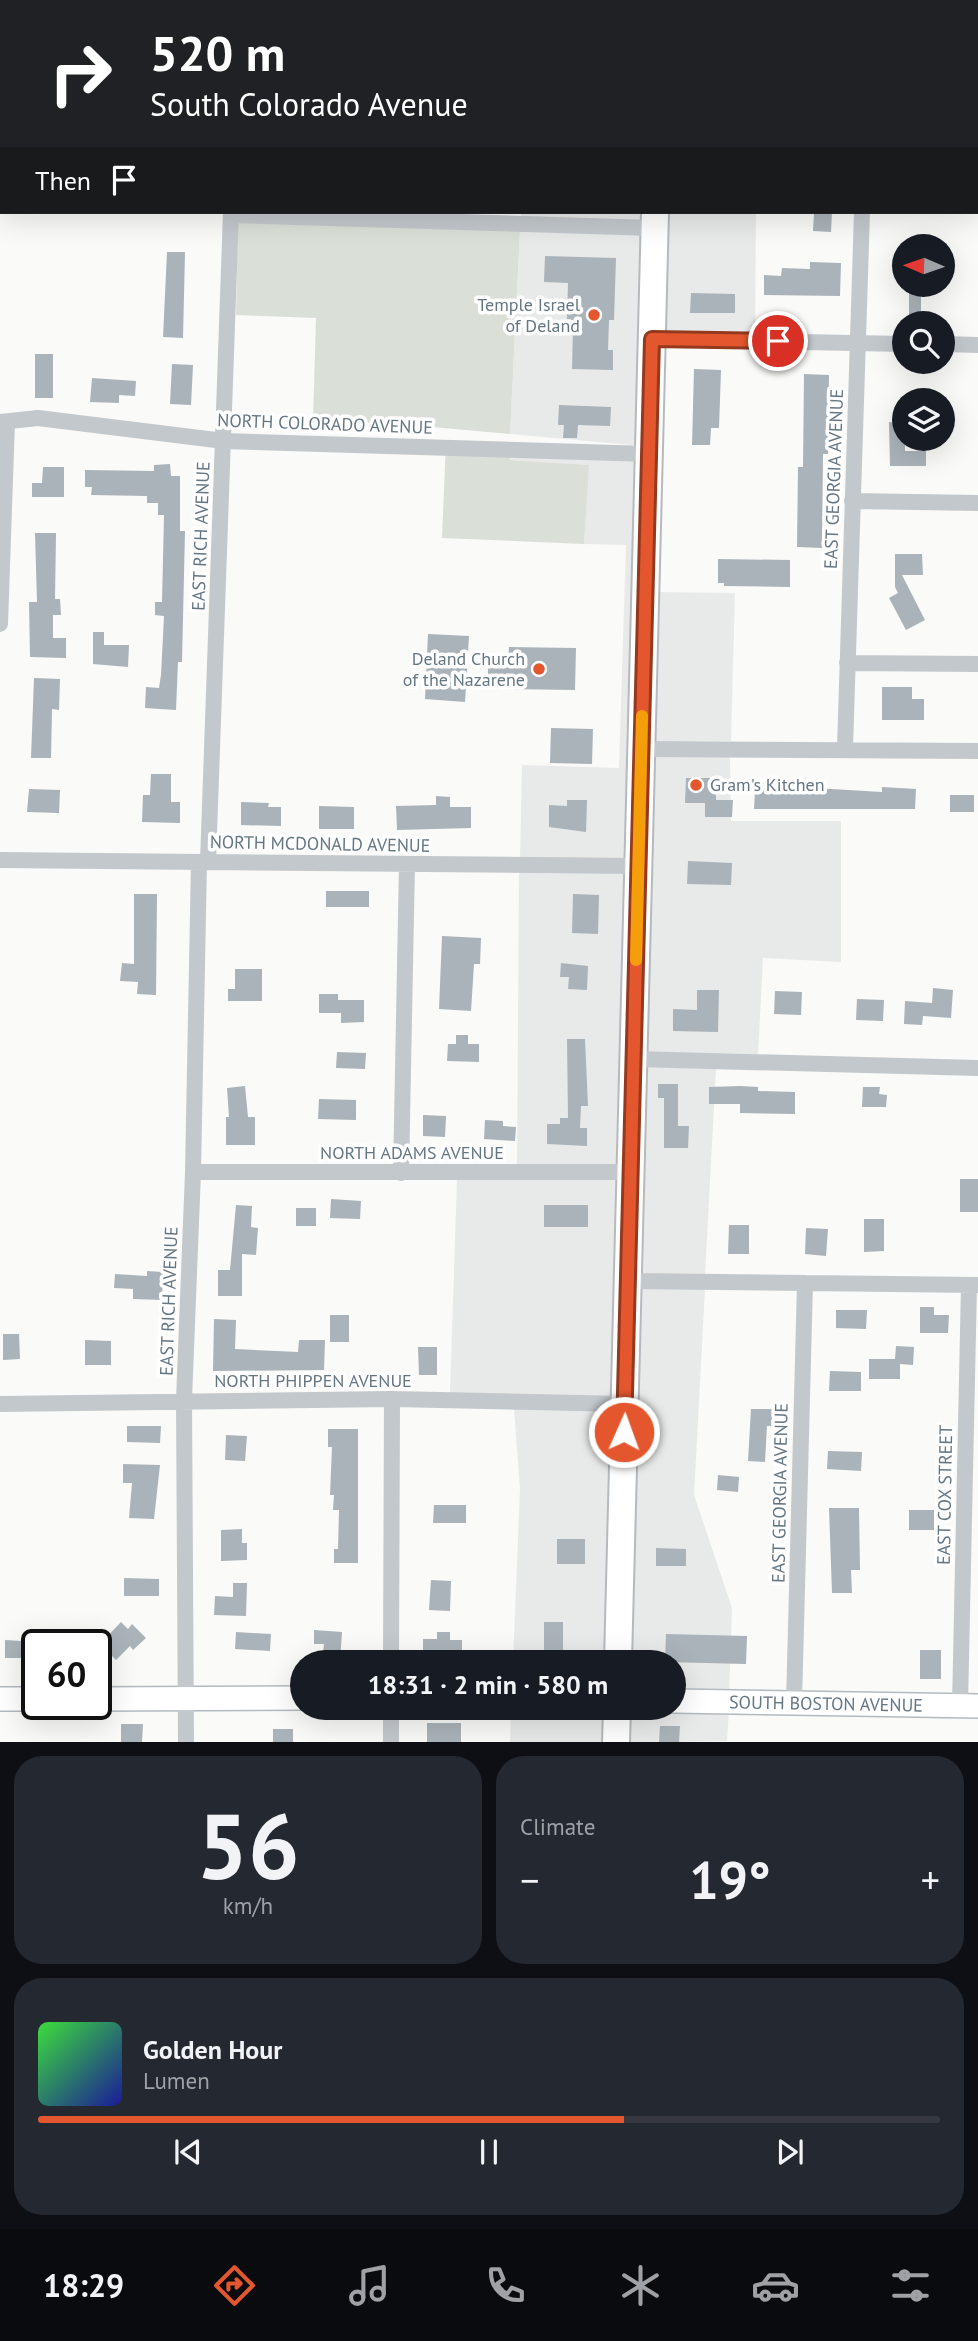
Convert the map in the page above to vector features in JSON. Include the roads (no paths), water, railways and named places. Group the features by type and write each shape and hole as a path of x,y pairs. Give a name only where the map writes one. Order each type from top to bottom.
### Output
{"main road":[{"path":"618,1650 655,220"},
{"path":"616,1742 617,1720"}],"street":[{"name":"EAST RICH AVENUE","path":"186,1742 184,1400 203,862 224,441 231,214"},
{"path":"292,214 655,220"},
{"name":"EAST GEORGIA AVENUE","path":"845,748 862,214"},
{"path":"652,339 892,344"},
{"path":"955,344 978,345"},
{"name":"NORTH COLORADO AVENUE","path":"4,422 38,418 224,441 650,454"},
{"path":"0,624 4,422"},
{"path":"852,500 978,503"},
{"path":"847,663 978,664"},
{"path":"642,749 845,748 978,751"},
{"name":"NORTH MCDONALD AVENUE","path":"0,860 639,866"},
{"path":"401,1172 407,864"},
{"path":"634,1059 978,1068"},
{"name":"NORTH ADAMS AVENUE","path":"193,1172 631,1172"},
{"path":"628,1281 973,1285"},
{"name":"EAST GEORGIA AVENUE","path":"794,1703 805,1283"},
{"name":"EAST COX STREET","path":"969,1706 973,1285"},
{"path":"391,1650 392,1399"},
{"name":"NORTH PHIPPEN AVENUE","path":"0,1405 184,1400 392,1399 625,1404"},
{"path":"112,1699 290,1698"},
{"path":"0,1699 21,1699"},
{"name":"SOUTH BOSTON AVENUE","path":"686,1701 969,1706"},
{"path":"391,1720 391,1742"}],"place":[{"name":"Temple Israel of Deland","path":"594,315"},
{"name":"Deland Church of the Nazarene","path":"539,669"},
{"name":"Gram's Kitchen","path":"696,785"}]}
